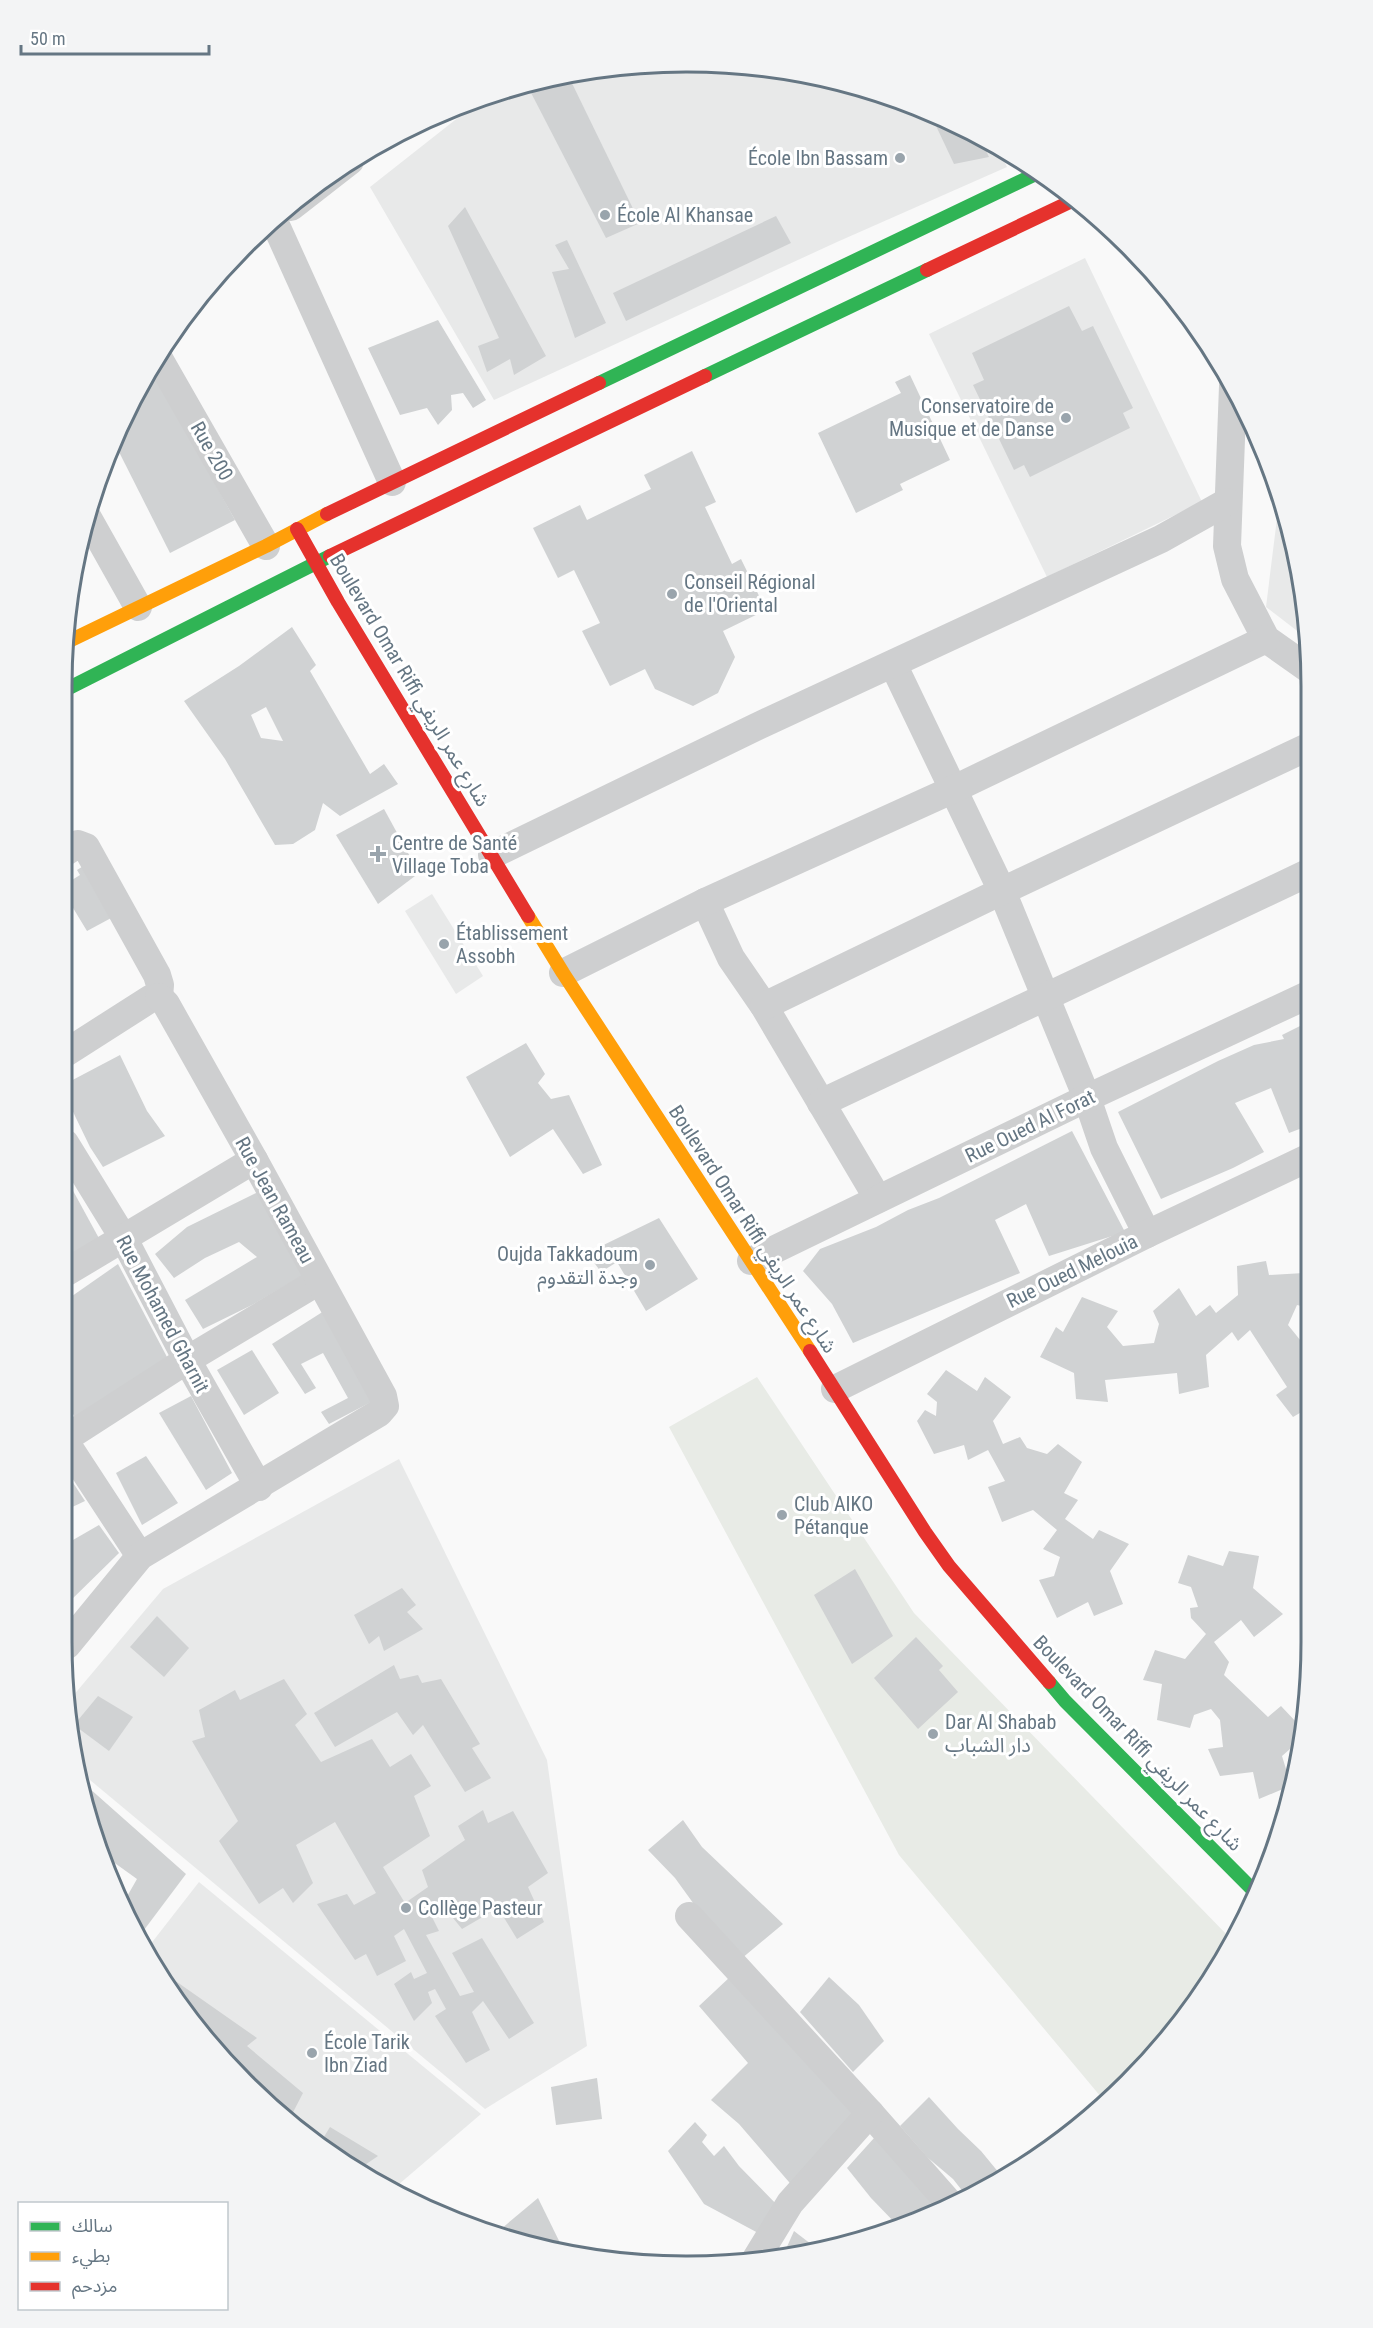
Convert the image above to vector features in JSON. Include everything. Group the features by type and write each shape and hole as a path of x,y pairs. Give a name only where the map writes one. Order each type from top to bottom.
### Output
{"main road":[{"path":"74,639 392,482 1030,177"},
{"path":"72,687 360,541 1067,204"},
{"name":"Boulevard Omar Riffi شارع عمر الريفي","path":"297,529 563,973 835,1389 904,1501 949,1566 1086,1724 1250,1887"}],"street":[{"path":"277,228 392,482"},
{"name":"Rue 200","path":"163,365 266,546"},
{"path":"1232,404 1227,546 1235,579 1266,639 1300,663"},
{"path":"492,855 756,727 1161,539 1227,502"},
{"path":"93,527 138,607"},
{"path":"563,973 705,902 954,789 1266,639"},
{"path":"893,664 1002,891 1087,1098 1104,1148 1147,1234"},
{"path":"764,1006 1301,750"},
{"path":"72,848 78,844 86,847 157,975 160,985 159,997 150,999 72,1049"},
{"path":"821,1103 1301,876"},
{"path":"705,902 731,958 764,1006 878,1199"},
{"name":"Rue Jean Rameau","path":"159,997 166,1004 254,1160 383,1396 385,1406 379,1413 259,1486"},
{"name":"Rue Oued Al Forat","path":"751,1261 1087,1098 1301,998"},
{"name":"Rue Mohamed Gharnit","path":"72,1154 124,1239 187,1360 259,1486"},
{"path":"72,1269 254,1160"},
{"name":"Rue Oued Melouia","path":"835,1389 1147,1234 1301,1161"},
{"path":"72,1434 187,1360 319,1281"},
{"path":"72,1452 140,1556"},
{"path":"72,1639 140,1556 259,1486"},
{"path":"689,1916 945,2199"},
{"path":"760,2252 790,2203 870,2113"}],"shaded area":[{"name":"École Al Khansae","path":"646,73 727,73 767,77 846,93 922,119 958,135 1004,160 1007,167 837,242 494,400 370,187 461,115 527,93 606,77"},
{"name":"Conservatoire de Musique et de Danse","path":"1085,258 1202,502 1047,577 929,334"},
{"path":"1277,518 1289,567 1299,632 1266,607"},
{"name":"Établissement Assobh","path":"432,894 483,976 456,994 405,911"},
{"name":"Dar Al Shabab دار الشباب","path":"757,1377 914,1613 1227,1935 1174,2016 1149,2047 1100,2096 899,1855 669,1427"},
{"name":"Collège Pasteur","path":"399,1459 547,1760 587,2046 485,2109 88,1778 74,1694 163,1589"},
{"name":"École Tarik Ibn Ziad","path":"199,1882 481,2114 399,2184 379,2174 312,2129 252,2076 199,2016 151,1943"}],"building":[{"path":"572,83 640,223 606,238 531,92"},
{"path":"936,125 985,149 989,157 954,164"},
{"path":"465,207 546,356 514,375 510,359 487,372 478,346 499,338 448,226"},
{"path":"776,216 791,243 626,321 613,293"},
{"path":"567,240 606,323 575,338 552,272 569,269 555,245"},
{"path":"1069,306 1082,331 1093,326 1133,408 1123,413 1130,428 1030,477 1024,465 1014,470 973,385 984,380 972,353"},
{"path":"438,320 486,400 473,408 463,393 451,395 452,410 438,425 427,408 400,415 368,348"},
{"path":"910,375 950,460 900,484 903,490 856,513 818,433 901,393 895,382"},
{"path":"156,376 235,520 170,553 119,452"},
{"name":"Conseil Régional de l'Oriental","path":"692,451 716,502 705,507 732,564 741,559 766,610 723,631 735,657 718,693 693,706 655,689 645,669 610,686 582,631 600,623 574,570 558,578 533,528 580,505 587,520 651,489 644,475"},
{"path":"292,627 316,665 310,671 370,774 384,764 398,784 340,816 323,803 315,830 293,844 275,845 225,759 184,701 239,666","holes":["266,707 283,741 261,738 251,715"]},
{"name":"Centre de Santé Village Toba","path":"384,809 419,873 378,904 336,835"},
{"path":"85,865 113,917 87,931 72,906 72,880 80,875 77,870"},
{"path":"1301,1026 1301,1128 1289,1133 1271,1088 1235,1103 1264,1152 1161,1199 1118,1112 1254,1045 1284,1039 1282,1035"},
{"path":"526,1043 545,1074 538,1083 551,1099 569,1095 602,1165 583,1174 553,1129 510,1157 466,1077"},
{"path":"120,1055 147,1111 165,1136 103,1167 90,1147 72,1109 72,1080"},
{"path":"1072,1131 1125,1232 1049,1256 1026,1204 995,1220 1020,1273 853,1343 832,1304 803,1271 820,1249 876,1227 908,1210 939,1198"},
{"path":"72,1189 101,1242 72,1257"},
{"path":"262,1190 305,1274 252,1305 203,1329 185,1300 257,1257 239,1242 205,1258 174,1278 155,1254 187,1227"},
{"path":"659,1218 698,1279 646,1311 617,1262 601,1272 587,1253"},
{"path":"1266,1261 1269,1275 1301,1273 1301,1306 1297,1305 1288,1325 1301,1341 1301,1412 1293,1417 1276,1395 1287,1387 1250,1330 1238,1341 1232,1332 1206,1355 1209,1387 1179,1394 1177,1373 1105,1380 1108,1402 1076,1399 1074,1373 1040,1357 1056,1327 1063,1332 1082,1297 1118,1311 1107,1327 1123,1346 1154,1343 1159,1324 1153,1311 1179,1288 1196,1316 1210,1305 1216,1313 1238,1295 1237,1266"},
{"path":"118,1264 167,1357 76,1419 72,1412 72,1296"},
{"path":"324,1311 375,1400 329,1424 321,1412 348,1398 323,1353 301,1364 316,1388 305,1394 272,1344"},
{"path":"252,1350 279,1393 244,1415 217,1370"},
{"path":"946,1370 977,1391 985,1377 1011,1397 993,1421 1003,1444 1020,1437 1027,1448 1047,1454 1058,1444 1082,1462 1064,1493 1078,1500 1065,1519 1093,1539 1099,1530 1129,1544 1110,1571 1123,1604 1094,1616 1088,1602 1057,1618 1039,1580 1054,1576 1060,1557 1043,1549 1057,1530 1033,1510 1002,1522 988,1487 1005,1481 988,1450 968,1460 964,1445 934,1454 917,1421 925,1410 936,1416 937,1402 927,1394"},
{"path":"191,1396 232,1473 206,1490 159,1413"},
{"path":"146,1456 178,1503 142,1525 116,1473"},
{"path":"72,1481 85,1501 72,1507"},
{"path":"99,1525 119,1553 72,1599 72,1541"},
{"path":"1229,1551 1259,1556 1253,1588 1283,1614 1254,1637 1241,1620 1214,1642 1229,1662 1224,1675 1268,1717 1281,1706 1296,1722 1291,1748 1282,1756 1287,1771 1283,1789 1259,1799 1253,1772 1220,1776 1208,1749 1223,1747 1220,1720 1211,1709 1194,1715 1190,1728 1157,1720 1162,1684 1143,1680 1155,1650 1185,1659 1206,1634 1191,1618 1190,1608 1198,1607 1191,1587 1178,1583 1188,1555 1223,1566"},
{"path":"855,1569 893,1636 852,1664 814,1595"},
{"path":"402,1588 416,1605 407,1612 423,1629 384,1651 379,1636 369,1644 354,1615"},
{"path":"157,1616 189,1648 164,1677 130,1647"},
{"path":"916,1637 943,1666 939,1670 958,1692 918,1729 874,1678"},
{"path":"394,1665 400,1679 418,1675 422,1683 441,1679 480,1744 472,1748 491,1778 465,1792 423,1725 413,1735 397,1712 335,1747 314,1713"},
{"path":"284,1679 307,1714 295,1725 321,1762 372,1739 390,1767 411,1754 431,1786 414,1796 430,1836 383,1867 405,1903 428,1887 422,1870 465,1840 458,1826 483,1810 488,1823 513,1811 548,1873 528,1887 544,1922 517,1939 498,1908 462,1929 444,1907 431,1915 439,1931 426,1935 460,1996 474,1992 452,1953 482,1938 534,2023 509,2039 483,2001 472,2012 490,2050 466,2063 435,2016 446,2009 435,1989 428,1992 432,2003 414,2021 394,1984 411,1972 414,1979 427,1973 404,1929 394,1936 406,1961 377,1976 366,1954 355,1960 317,1904 347,1894 354,1905 376,1893 335,1822 296,1845 313,1883 293,1903 283,1888 259,1904 219,1841 238,1821 192,1741 205,1737 199,1710 235,1690 240,1700"},
{"path":"98,1696 133,1717 109,1751 78,1728 77,1721"},
{"path":"90,1789 186,1874 144,1930 127,1896 137,1879 114,1862"},
{"path":"683,1820 702,1847 783,1924 741,1959 696,1907 675,1878 648,1850"},
{"path":"731,1976 857,2119 795,2189 739,2124 711,2100 748,2063 699,2006"},
{"path":"829,1977 859,2005 884,2041 853,2072 800,2012"},
{"path":"174,1980 257,2038 247,2046 303,2093 292,2113 224,2047"},
{"path":"597,2078 602,2119 556,2125 551,2087"},
{"path":"929,2097 998,2172 962,2191 953,2179 927,2157 900,2126"},
{"path":"695,2122 707,2135 702,2142 714,2156 724,2146 739,2166 780,2208 760,2234 704,2204 668,2151"},
{"path":"330,2127 378,2156 365,2165 324,2137"},
{"path":"875,2137 933,2201 929,2206 892,2220 847,2168"},
{"path":"538,2198 560,2242 527,2235 503,2227"},
{"path":"794,2231 810,2243 806,2244 787,2247"}],"traffic: fast":[{"path":"599,383 1029,177"},
{"path":"705,376 927,270"},
{"path":"72,686 330,556"},
{"path":"1049,1682 1065,1701 1250,1887"}],"traffic: slow":[{"path":"74,639 327,514"},
{"path":"528,916 810,1351"}],"traffic: jam":[{"path":"927,270 1067,204"},
{"path":"330,556 705,376"},
{"path":"327,514 599,383"},
{"path":"297,529 338,602 528,916"},
{"path":"810,1351 949,1566 1049,1682"}],"place":[{"name":"École Ibn Bassam","path":"900,158"},
{"name":"École Al Khansae","path":"605,215"},
{"name":"Conservatoire de Musique et de Danse","path":"1066,418"},
{"name":"Conseil Régional de l'Oriental","path":"672,594"},
{"name":"Centre de Santé Village Toba","path":"378,854"},
{"name":"Établissement Assobh","path":"444,944"},
{"name":"Oujda Takkadoum وجدة التقدوم","path":"650,1265"},
{"name":"Club AIKO Pétanque","path":"782,1515"},
{"name":"Dar Al Shabab دار الشباب","path":"933,1734"},
{"name":"Collège Pasteur","path":"406,1908"},
{"name":"École Tarik Ibn Ziad","path":"312,2053"}]}
